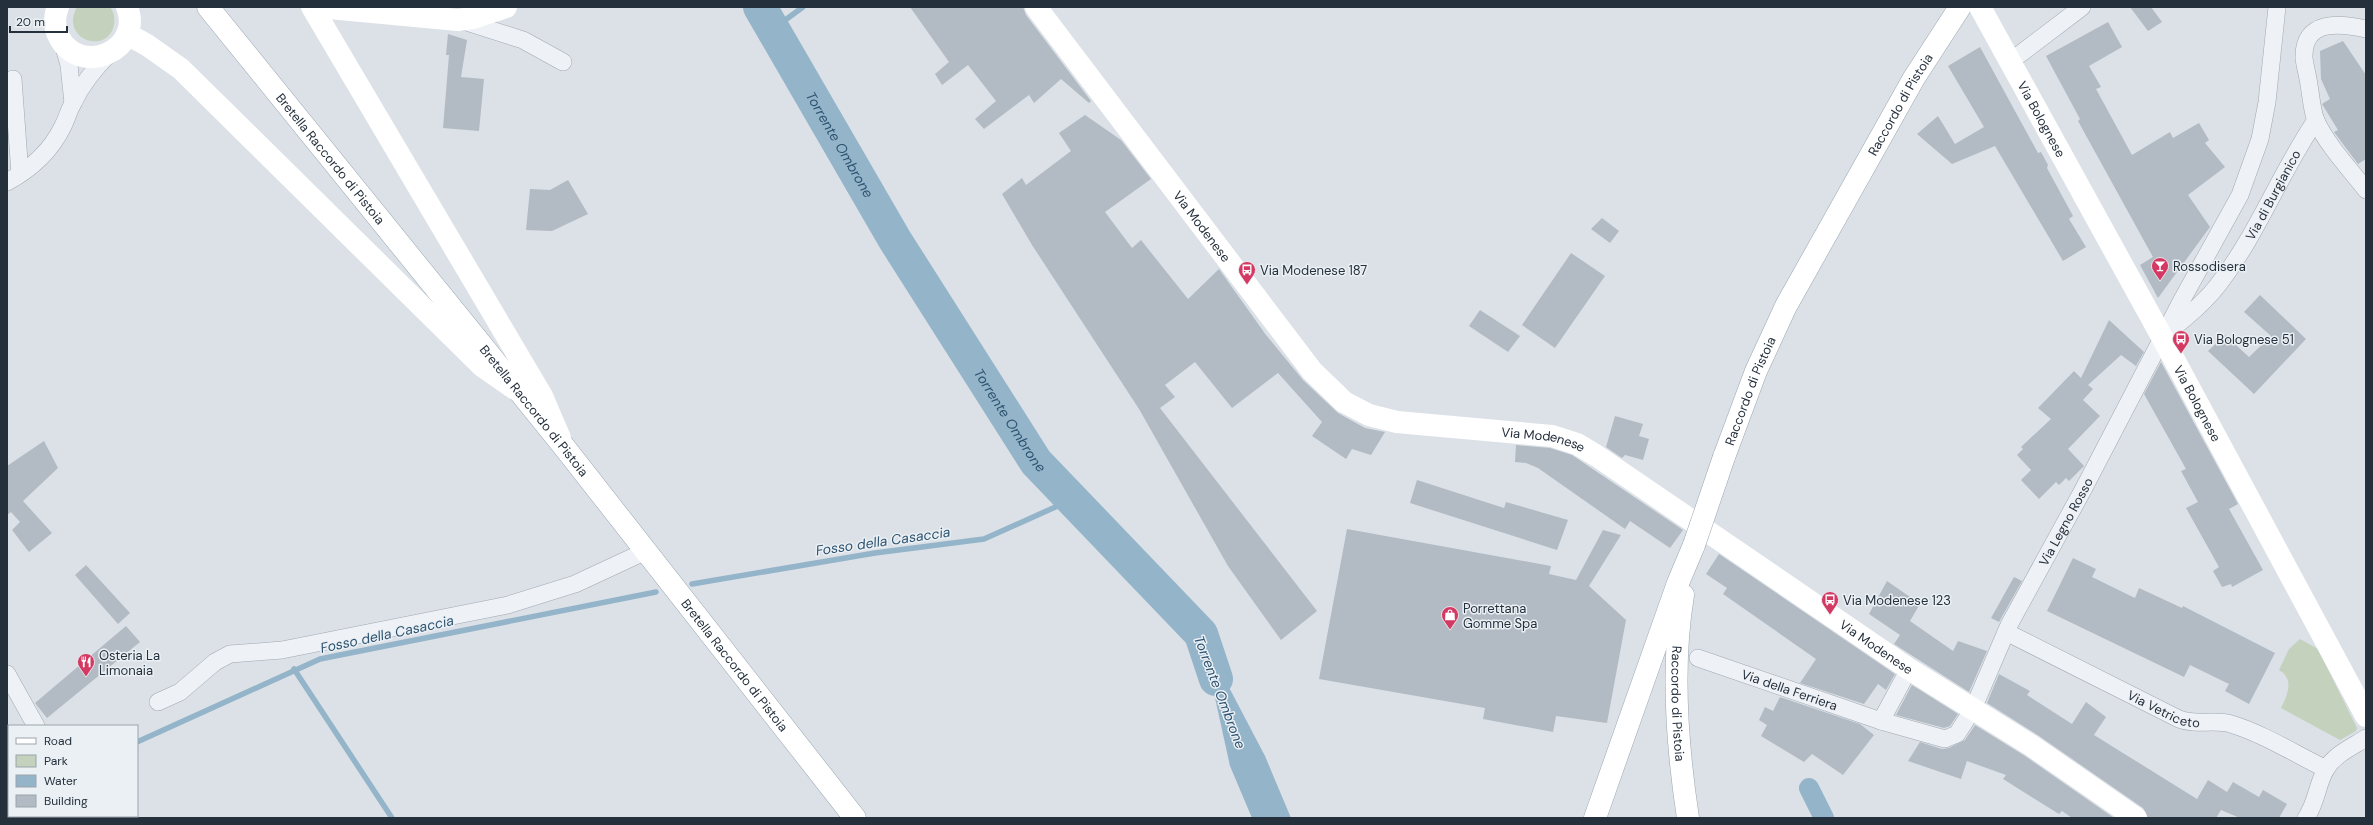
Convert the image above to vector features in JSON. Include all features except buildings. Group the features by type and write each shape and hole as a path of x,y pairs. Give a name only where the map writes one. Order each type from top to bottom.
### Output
{"main road":[{"name":"Bretella Raccordo di Pistoia","path":"208,7 515,389 565,448 855,818"},
{"path":"312,7 542,396 565,448"},
{"path":"318,7 458,20 479,16 506,7"},
{"name":"Via Modenese","path":"1036,7 1312,371 1344,402 1369,415 1397,422 1552,436 1577,444 1597,456 1909,669 2032,746 2136,818"},
{"name":"Raccordo di Pistoia","path":"1688,818 1681,760 1678,710 1678,649 1681,606 1694,545 1756,370 1786,306 1914,78 1960,7"},
{"name":"Via Bolognese","path":"1980,7 2162,337 2366,716"},
{"path":"56,8 56,28 64,44 70,51 83,57 96,57 110,53 120,45 131,16"},
{"path":"131,16 147,45 181,69 482,366 515,389"},
{"path":"1595,818 1678,582 1694,545"}],"street":[{"path":"2010,60 2082,7"},
{"name":"Via Legno Rosso","path":"1973,708 2006,632 2162,337 2233,209 2248,177 2260,139 2267,102 2277,7"},
{"path":"458,20 523,40 563,62"},
{"path":"2362,185 2329,142 2316,120 2304,58 2306,45 2312,36 2325,26 2343,24 2366,29"},
{"path":"64,44 69,65 73,103"},
{"path":"14,178 36,162 51,145 63,127 73,103 94,70 110,53"},
{"path":"13,79 14,178"},
{"name":"Via di Burgianico","path":"2162,337 2203,302 2219,284 2244,244 2300,143 2316,120"},
{"path":"158,702 180,692 215,662 230,654 282,650 508,605 575,584 646,551"},
{"name":"Via Vetriceto","path":"2006,632 2179,719 2191,723 2224,723 2240,727 2326,769"},
{"name":"Via della Ferriera","path":"1698,658 1882,721 1949,739 1958,734 1973,708"},
{"path":"1882,721 1909,669"},
{"path":"7,674 35,725"},
{"path":"2306,818 2316,801 2326,769 2339,754 2366,738"}],"green space":[{"path":"77,7 110,7 113,13 114,25 110,34 103,40 94,41 86,40 79,35 74,28 73,18"},
{"path":"2300,639 2318,649 2357,728 2356,731 2340,740 2281,708 2287,693 2288,683 2287,678 2279,670 2289,649"}],"water":[{"path":"1201,634 1265,756 1291,818 1252,818 1230,766"}],"waterway":[{"name":"Torrente Ombrone","path":"760,7 895,240 1036,462 1201,634 1216,679"},
{"path":"773,29 803,7"},
{"name":"Fosso della Casaccia","path":"692,584 875,553 984,539 1071,500"},
{"name":"Fosso della Casaccia","path":"138,742 320,659 656,592"},
{"path":"294,669 392,818"},
{"path":"1809,788 1824,818"}],"place":[{"name":"Rossodisera","path":"2160,281"},
{"name":"Via Modenese 187","path":"1247,285"},
{"name":"Via Bolognese 51","path":"2181,354"},
{"name":"Via Modenese 123","path":"1830,615"},
{"name":"Porrettana Gomme Spa","path":"1450,630"},
{"name":"Osteria La Limonaia","path":"86,677"}]}
